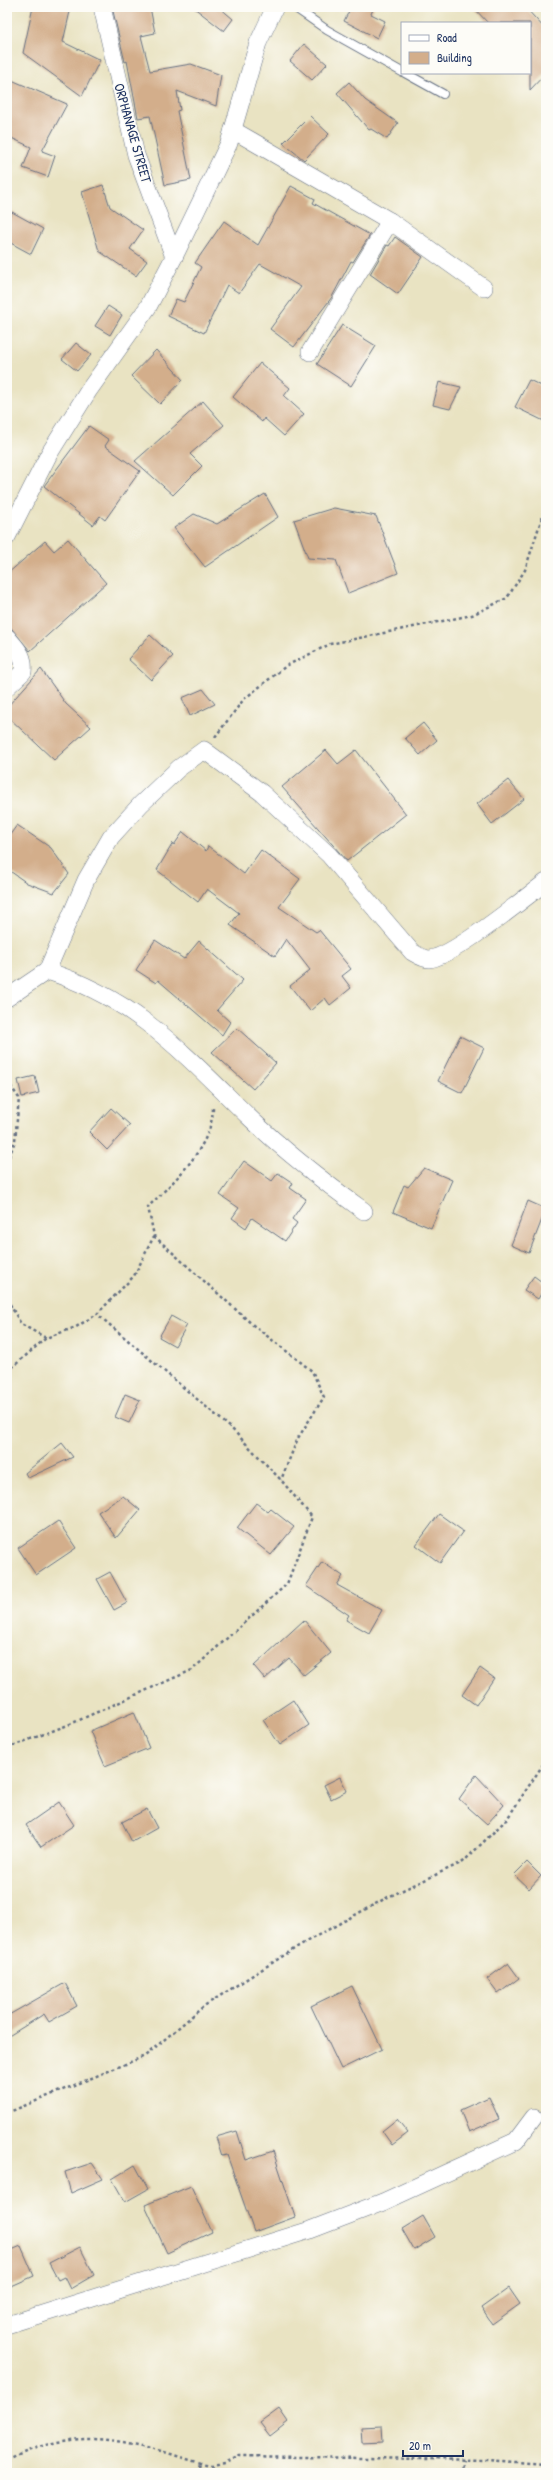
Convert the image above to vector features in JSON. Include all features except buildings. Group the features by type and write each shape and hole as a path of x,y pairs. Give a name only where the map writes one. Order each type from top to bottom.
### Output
{"street":[{"name":"ORPHANAGE STREET","path":"102,7 136,155 174,257"},
{"path":"7,537 48,454 89,390 148,307 174,257 212,179 233,130 258,43 275,7"},
{"path":"233,130 390,221 484,288"},
{"path":"310,352 390,221"},
{"path":"7,637 22,654 24,662 23,672 7,687"},
{"path":"7,998 47,971 86,880 111,836 179,768 204,750 262,793 329,855 412,952 426,959 438,957 456,947 546,882"},
{"path":"47,971 73,979 143,1019 181,1049 249,1117 329,1186 364,1211"},
{"path":"7,2325 310,2230 383,2202 516,2141 534,2117"}],"lane":[{"path":"294,7 327,30 401,71"},
{"path":"407,74 443,94"}],"path":[{"path":"204,750 244,699 286,666 317,650 330,644 472,615 507,598 525,570 546,505"},
{"path":"7,1081 19,1098 15,1141 7,1162"},
{"path":"214,1081 212,1122 189,1165 148,1207 154,1236 253,1325 312,1371 324,1397 298,1438 281,1480"},
{"path":"7,1372 46,1338 76,1328 97,1314 134,1276 154,1236"},
{"path":"7,1299 21,1324 46,1338"},
{"path":"7,1748 68,1725 192,1670 287,1584 312,1517 281,1480 231,1428 97,1314"},
{"path":"7,2113 145,2056 204,2006 302,1944 388,1896 463,1862 507,1818 546,1760"},
{"path":"7,2461 22,2453 64,2440 107,2438 211,2465 225,2463 240,2456 464,2460 546,2464"},
{"path":"461,2473 464,2460"},
{"path":"198,2473 200,2463"}]}
